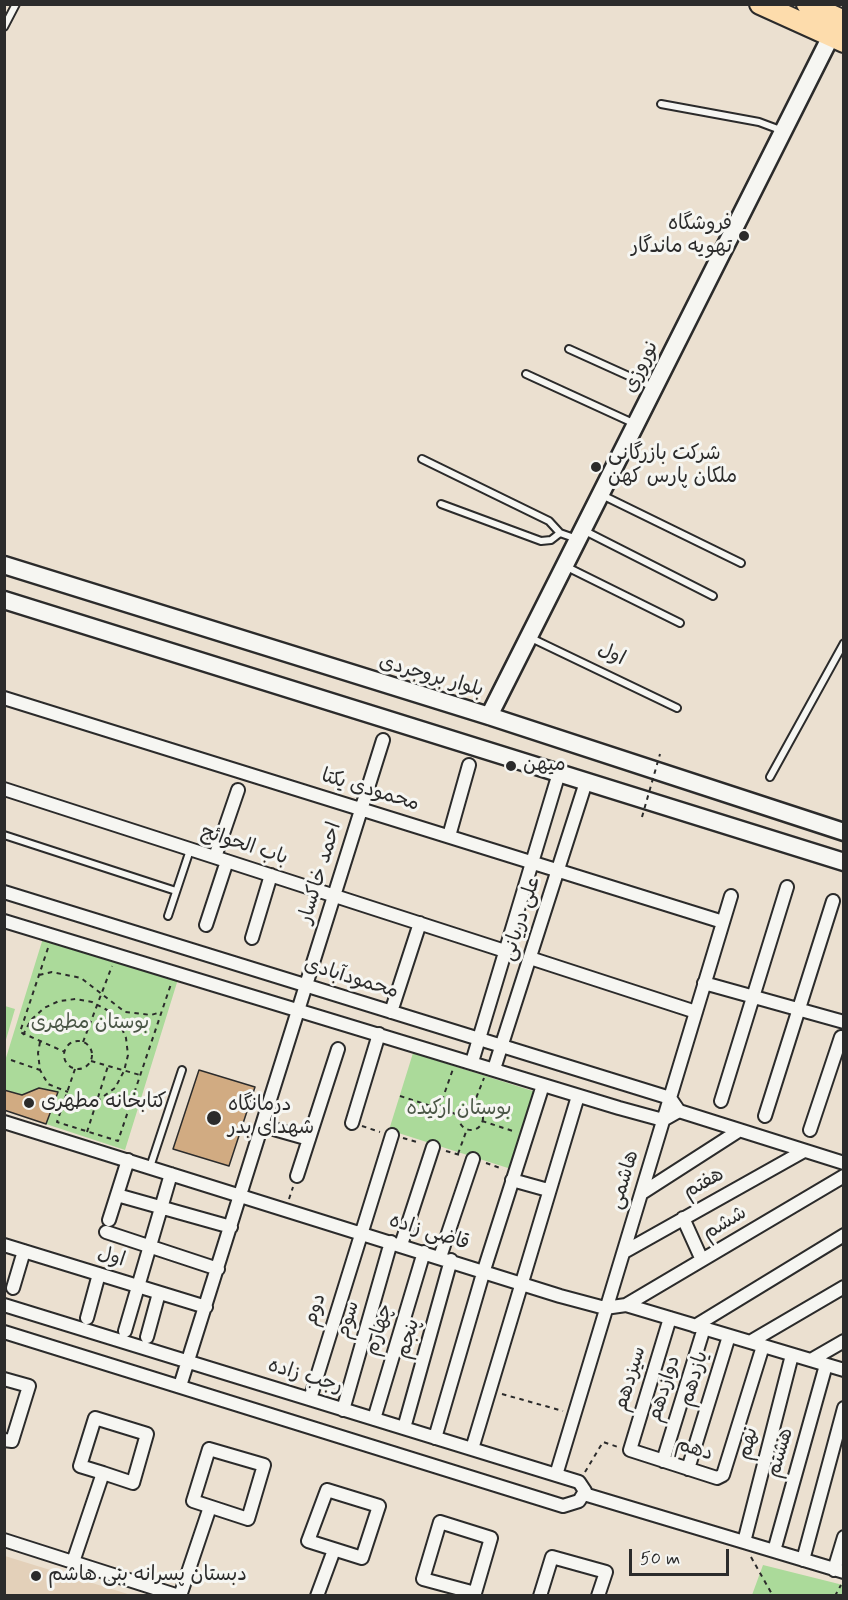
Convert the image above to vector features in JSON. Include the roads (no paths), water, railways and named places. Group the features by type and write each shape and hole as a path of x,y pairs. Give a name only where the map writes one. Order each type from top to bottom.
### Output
{"main road":[{"path":"760,4 839,33"},
{"path":"807,4 839,33"},
{"name":"نوروزی","path":"489,716 784,131 839,33"},
{"name":"بلوار بروجردی","path":"4,565 489,716 843,832"},
{"path":"4,600 843,862"}],"street":[{"name":"محمودی یکتا","path":"4,698 723,922"},
{"name":"احمد خاکسار","path":"180,1386 383,740"},
{"path":"449,836 469,765"},
{"path":"472,1062 559,773"},
{"name":"علی دریانی","path":"491,1068 502,1046 586,782"},
{"name":"باب الحوائج","path":"4,789 505,951"},
{"path":"206,925 238,790"},
{"path":"252,938 271,875"},
{"path":"721,1101 787,887"},
{"name":"محمودآبادی","path":"4,892 670,1098"},
{"name":"هاشمی","path":"556,1475 731,896"},
{"path":"765,1116 832,901"},
{"path":"4,921 663,1120 680,1111"},
{"path":"391,1012 420,923"},
{"path":"530,958 696,1012"},
{"path":"704,983 843,1022"},
{"path":"352,1123 379,1034"},
{"path":"810,1130 843,1035"},
{"path":"297,1176 338,1049"},
{"path":"435,1438 484,1270 543,1084"},
{"path":"472,1449 578,1096"},
{"path":"670,1098 680,1111 843,1163"},
{"name":"قاضی زاده","path":"4,1122 605,1308 626,1305 843,1370"},
{"path":"263,1126 309,1139"},
{"path":"642,1193 740,1130"},
{"name":"دوم","path":"310,1399 392,1135"},
{"name":"سوم","path":"344,1410 396,1243 433,1147"},
{"name":"هفتم","path":"624,1252 804,1150"},
{"name":"پنجم","path":"404,1428 473,1159"},
{"path":"128,1160 107,1226 149,1246 218,1269"},
{"path":"125,1331 171,1174"},
{"path":"514,1176 548,1190"},
{"name":"ششم","path":"626,1305 843,1176"},
{"path":"117,1195 231,1227"},
{"path":"683,1218 702,1260"},
{"path":"700,1327 843,1235"},
{"name":"اول","path":"4,1245 206,1308"},
{"path":"13,1288 24,1251"},
{"name":"چهارم","path":"374,1419 424,1252"},
{"path":"87,1318 99,1274"},
{"path":"750,1342 843,1287"},
{"path":"147,1337 159,1293"},
{"name":"رجب زاده","path":"4,1305 579,1482 585,1488 584,1494"},
{"name":"سیزدهم","path":"630,1450 670,1318"},
{"name":"دوازدهم","path":"663,1461 700,1327"},
{"path":"4,1332 563,1506 579,1501 584,1494 803,1560 840,1574 843,1537"},
{"name":"یازدهم","path":"688,1469 729,1336"},
{"path":"811,1360 843,1341"},
{"name":"دهم","path":"630,1450 717,1478 723,1475 763,1346"},
{"name":"نهم","path":"744,1542 792,1355"},
{"name":"هشتم","path":"774,1551 826,1365"},
{"path":"4,1379 29,1386 12,1442 4,1440"},
{"path":"803,1560 843,1408"},
{"path":"95,1419 147,1434 133,1483 103,1473 80,1466 95,1419"},
{"path":"209,1449 264,1465 248,1519 210,1507 193,1501 209,1449"},
{"path":"73,1562 103,1473"},
{"path":"327,1490 379,1506 362,1558 334,1550 308,1541 327,1490"},
{"path":"4,1540 179,1596 210,1507"},
{"path":"440,1522 491,1538 475,1593 439,1589 423,1579 440,1522"},
{"path":"317,1596 334,1550"},
{"path":"540,1596 552,1557 606,1572 598,1596"}],"lane":[{"path":"4,27 16,4"},
{"path":"661,105 759,122 784,131"},
{"path":"569,349 654,388"},
{"path":"526,374 637,424"},
{"path":"422,459 549,521 560,533 580,535 713,596"},
{"path":"601,494 741,563"},
{"path":"441,504 541,542 551,540 560,533"},
{"path":"565,566 680,623"},
{"name":"اول","path":"529,637 677,708"},
{"path":"770,777 843,642"},
{"path":"4,835 176,891"},
{"path":"168,916 190,849"},
{"path":"150,1167 182,1070"}],"place":[{"name":"فروشگاه تهویه ماندگار","path":"744,236"},
{"name":"شرکت بازرگانی ملکان پارس کهن","path":"596,467"},
{"name":"میهن","path":"511,766"},
{"name":"کتابخانه مطهری","path":"29,1103"},
{"name":"درمانگاه شهدای بدر","path":"214,1118"},
{"name":"دبستان پسرانه بنی هاشم","path":"36,1576"}],"park label":[{"name":"بوستان مطهری","path":"90,1024"},
{"name":"بوستان ارکیده","path":"459,1110"}]}
